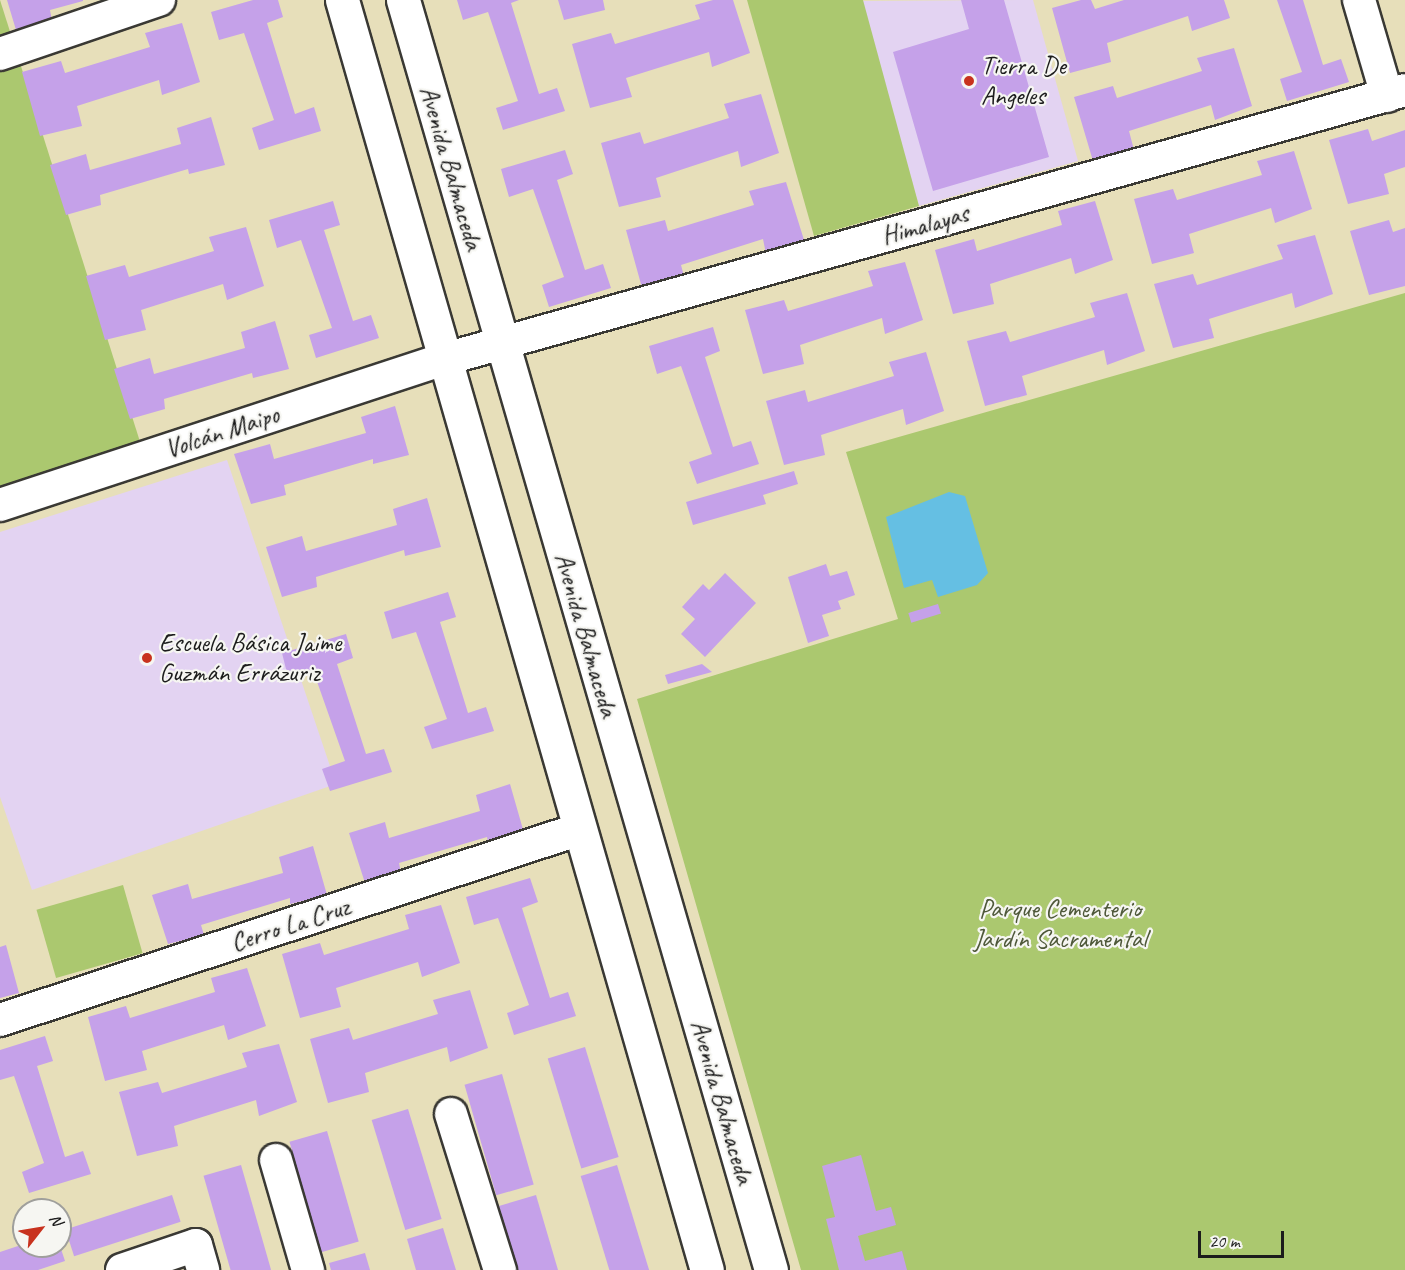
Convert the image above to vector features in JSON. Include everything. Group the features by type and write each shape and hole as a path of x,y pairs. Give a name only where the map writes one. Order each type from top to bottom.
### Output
{"street":[{"path":"0,54 159,0"},
{"path":"342,0 707,1270"},
{"name":"Avenida Balmaceda","path":"403,0 771,1270"},
{"path":"1359,0 1396,93"},
{"name":"Himalayas","path":"445,359 1396,93"},
{"name":"Volcán Maipo","path":"0,505 445,359"},
{"name":"Cerro La Cruz","path":"0,1020 580,829"},
{"path":"451,1114 500,1270"},
{"path":"276,1160 308,1270"},
{"path":"122,1270 196,1245 204,1270"}],"shaded area":[{"name":"Tierra De Angeles","path":"1033,0 1078,161 919,206 860,1"},
{"name":"Escuela Básica Jaime Guzmán Errázuriz","path":"227,460 336,784 32,890 0,797 0,532"}],"green space":[{"path":"0,0 142,448 0,493"},
{"path":"747,0 863,0 919,206 814,236"},
{"name":"Parque Cementerio Jardín Sacramental","path":"1405,293 1405,1270 801,1270 637,699 898,619 846,452"},
{"path":"123,885 143,953 56,978 36,910"}],"water":[{"path":"949,492 965,496 988,573 977,585 938,597 932,580 904,588 886,517"}],"building":[{"path":"7,0 83,1 50,10 52,21 16,30"},
{"path":"253,0 278,0 283,17 267,23 295,114 314,107 321,131 259,150 252,128 274,120 244,33 219,40 211,12"},
{"path":"457,0 519,0 511,3 539,94 557,88 565,111 503,130 496,108 518,101 488,12 463,20"},
{"path":"558,0 603,0 605,10 564,20"},
{"path":"713,0 733,0 750,53 712,67 709,52 626,78 632,97 590,108 572,44 611,33 615,44 700,19 695,5"},
{"path":"961,0 1004,0 1049,157 933,191 893,52 969,29"},
{"path":"1081,0 1091,0 1095,9 1124,0 1224,0 1230,18 1192,31 1188,16 1107,43 1111,62 1070,73 1052,8"},
{"path":"1277,0 1303,0 1323,65 1341,59 1349,82 1287,101 1280,79 1302,72"},
{"path":"182,23 200,82 162,95 159,80 77,106 82,126 40,136 22,72 61,61 65,73 150,47 145,33"},
{"path":"1234,48 1252,106 1215,120 1211,105 1129,131 1134,150 1093,161 1074,97 1113,86 1117,98 1202,71 1197,58"},
{"path":"761,94 779,153 741,167 738,151 656,178 661,197 619,207 601,143 640,132 644,144 729,118 724,104"},
{"path":"211,117 225,165 189,174 188,169 100,195 101,205 66,215 50,165 86,154 90,170 181,144 177,128"},
{"path":"1368,129 1372,141 1405,130 1405,167 1384,174 1389,194 1348,204 1329,140"},
{"path":"565,150 573,174 557,180 585,270 603,264 611,288 549,307 542,285 564,277 533,189 509,197 501,169"},
{"path":"1294,151 1312,209 1275,223 1271,208 1189,234 1194,253 1152,264 1134,199 1173,189 1177,200 1262,175 1257,161"},
{"path":"786,182 804,240 766,254 763,239 681,265 686,284 644,295 626,230 665,220 668,231 754,205 749,191"},
{"path":"333,201 340,225 324,230 353,321 371,315 379,338 316,358 309,335 332,328 301,240 277,248 269,220"},
{"path":"1095,201 1113,260 1075,274 1071,258 990,284 994,304 953,314 935,250 974,239 977,251 1062,225 1058,211"},
{"path":"1389,220 1393,232 1405,228 1405,286 1369,295 1350,231"},
{"path":"246,227 264,286 227,300 223,284 141,310 146,330 105,340 86,276 125,265 129,277 214,251 209,237"},
{"path":"1315,235 1333,294 1295,308 1292,293 1209,319 1214,338 1173,348 1154,284 1193,274 1197,285 1283,259 1277,245"},
{"path":"905,262 923,320 885,334 882,318 800,345 804,364 763,374 745,310 784,300 788,311 873,286 868,271"},
{"path":"1127,293 1145,351 1107,365 1104,350 1022,376 1027,395 985,406 967,341 1006,331 1010,342 1095,317 1090,303"},
{"path":"275,321 289,369 253,378 252,373 164,399 165,409 130,419 114,369 150,358 154,374 245,348 241,332"},
{"path":"713,327 720,351 705,357 733,447 751,441 759,464 697,484 689,462 712,454 681,366 657,374 649,346"},
{"path":"926,352 944,411 906,425 903,409 821,435 825,455 784,465 766,401 805,390 808,402 894,376 889,362"},
{"path":"395,406 409,455 373,464 373,459 284,485 286,495 251,504 234,454 270,444 274,459 366,433 361,417"},
{"path":"794,471 798,484 763,495 766,504 693,525 686,502"},
{"path":"427,498 441,547 405,556 404,550 316,577 317,587 282,597 266,547 302,536 306,551 397,525 393,509"},
{"path":"826,564 830,576 847,571 855,595 838,601 841,609 822,615 829,636 808,643 788,577"},
{"path":"725,573 756,603 705,657 681,634 695,619 682,607 703,584 709,590"},
{"path":"448,592 456,617 440,622 468,713 486,707 494,731 432,749 424,727 447,719 416,632 392,639 384,612"},
{"path":"938,604 941,614 911,623 908,613"},
{"path":"346,634 353,658 337,664 366,754 384,749 392,772 330,791 322,769 345,761 314,673 289,681 282,653"},
{"path":"702,664 712,672 668,684 665,675"},
{"path":"510,784 524,833 488,842 487,837 399,863 401,873 365,883 349,833 385,822 389,838 480,811 476,795"},
{"path":"313,846 327,895 290,904 290,898 201,925 204,935 168,944 152,895 188,884 192,899 283,873 279,857"},
{"path":"530,878 538,902 522,908 550,998 568,992 576,1016 514,1035 507,1013 529,1005 498,918 474,925 466,897"},
{"path":"441,905 460,963 422,977 418,962 336,988 341,1007 300,1018 282,954 320,943 324,955 409,929 405,915"},
{"path":"6,945 19,993 0,998 0,947"},
{"path":"247,968 266,1026 228,1040 224,1025 142,1051 147,1070 105,1081 88,1017 126,1006 130,1018 215,992 211,978"},
{"path":"470,990 488,1048 450,1062 447,1047 365,1073 369,1092 328,1103 310,1039 349,1028 353,1040 438,1014 433,1000"},
{"path":"45,1036 53,1061 37,1066 65,1157 83,1151 91,1174 29,1193 22,1172 44,1163 14,1076 0,1080 0,1050"},
{"path":"279,1044 297,1102 259,1116 256,1100 174,1126 178,1146 137,1156 119,1092 158,1082 162,1093 247,1067 242,1053"},
{"path":"585,1047 619,1157 581,1168 548,1058"},
{"path":"502,1074 534,1185 496,1195 465,1085"},
{"path":"408,1109 442,1219 405,1230 372,1120"},
{"path":"327,1131 359,1242 321,1252 290,1142"},
{"path":"861,1155 876,1211 891,1207 896,1225 858,1236 865,1261 902,1251 907,1270 839,1270 826,1219 835,1217 822,1166"},
{"path":"241,1165 271,1270 231,1270 204,1176"},
{"path":"617,1165 649,1270 609,1270 581,1176"},
{"path":"172,1195 181,1222 74,1256 72,1227"},
{"path":"536,1195 558,1270 518,1270 499,1206"},
{"path":"443,1228 456,1270 416,1270 407,1239"},
{"path":"12,1248 12,1258 64,1258 65,1261 38,1270 0,1270 0,1252"},
{"path":"365,1253 370,1270 331,1270 329,1263"}],"place":[{"name":"Tierra De Angeles","path":"969,81"},
{"name":"Escuela Básica Jaime Guzmán Errázuriz","path":"147,658"}]}
